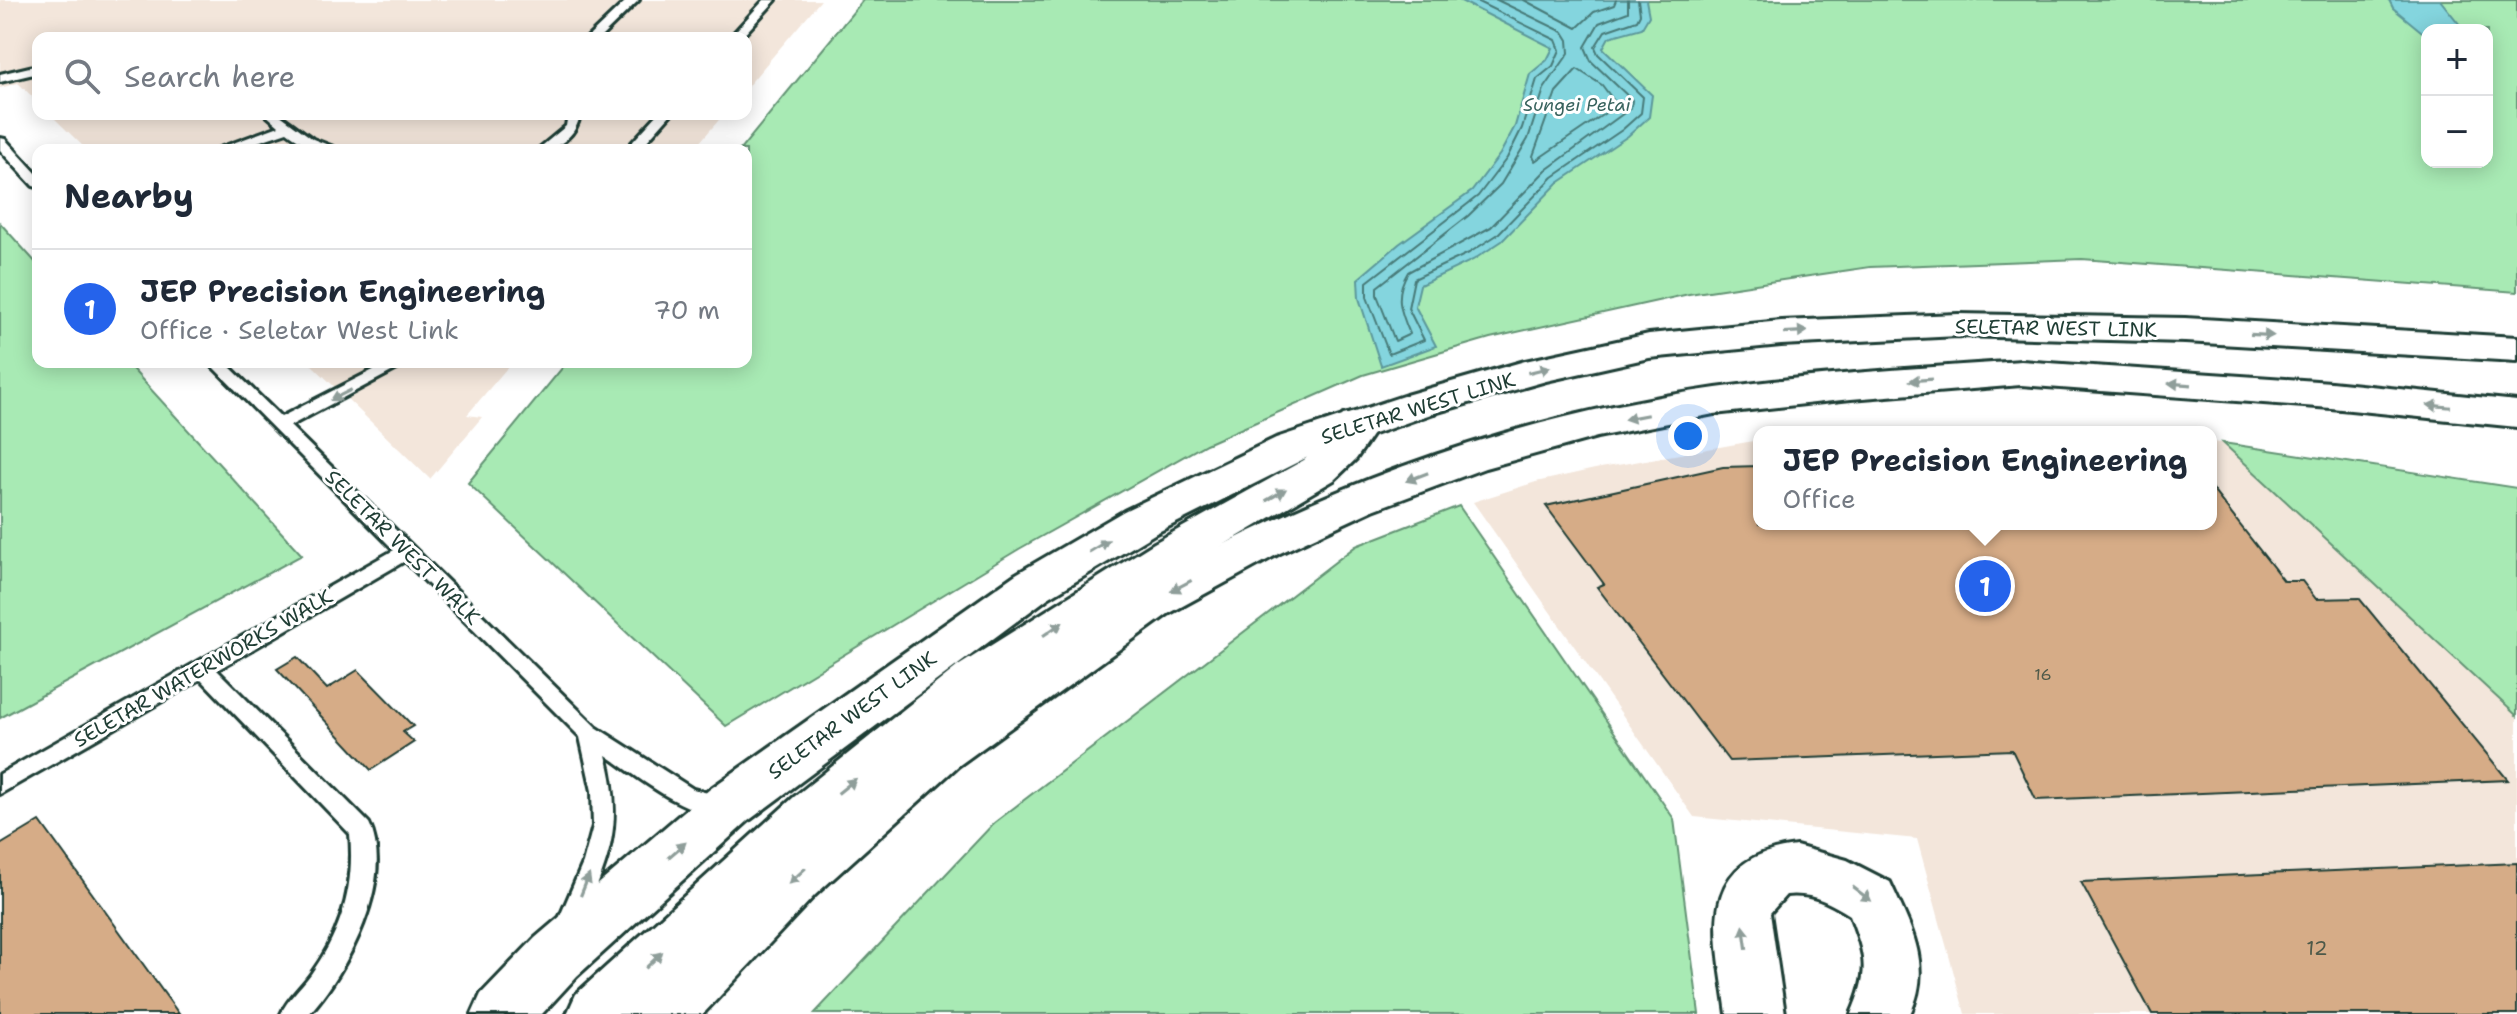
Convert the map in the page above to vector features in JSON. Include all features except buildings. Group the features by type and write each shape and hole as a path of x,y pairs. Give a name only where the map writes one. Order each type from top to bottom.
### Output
{"main road":[{"name":"SELETAR WEST LINK","path":"502,1014 556,957 729,805 1032,586 1154,515 1291,448 1358,425 1539,370 1621,352 1649,346 1781,333 1973,325 2185,330 2517,349"},
{"path":"663,1014 795,877 940,751 1068,659 1151,602 1264,542 1358,499 1471,457 1597,424 1714,401 1851,386 2021,373 2331,395 2517,414"},
{"path":"597,1014 813,813 976,680 1170,555 1319,470 1341,449 1358,425"}],"street":[{"path":"1756,1014 1742,913 1753,891 1768,874 1790,869 1823,874 1871,899 1892,954 1892,990 1880,1014"}],"lane":[{"path":"599,32 633,0"},
{"path":"741,32 770,0"},
{"path":"0,78 32,70"},
{"path":"277,120 314,144"},
{"path":"551,144 572,127 573,120"},
{"path":"638,144 660,120"},
{"path":"239,144 286,128"},
{"path":"0,142 32,177"},
{"path":"0,160 16,161"},
{"name":"SELETAR WEST WALK","path":"222,368 589,733 687,797 711,805 729,805"},
{"path":"279,425 390,368"},
{"name":"SELETAR WATERWORKS WALK","path":"0,785 407,551"},
{"path":"203,668 361,830 364,878 346,938 317,989 293,1014"},
{"path":"556,957 600,849 605,824 603,788 589,733"}],"shaded area":[{"path":"0,0 821,0 752,81 752,32 32,32 32,96 18,83 0,88"},
{"path":"56,120 719,120 698,144 81,144"},
{"path":"315,368 507,368 467,415 482,417 430,479"},
{"path":"1753,441 1753,530 2217,530 2217,442 2223,443 2517,716 2517,1014 1965,1014 1917,839 1694,817 1473,502 1536,482"}],"green space":[{"path":"863,0 2517,0 2517,292 2082,259 1870,267 1689,294 1490,338 1363,375 1206,444 1019,549 726,726 468,483 562,368 752,368 752,144 745,144"},
{"path":"0,223 32,258 32,368 131,368 302,555 0,718"},
{"path":"2223,443 2517,488 2517,716"},
{"path":"1459,506 1674,819 1699,1014 814,1014 994,823 1356,546"}],"water":[{"name":"Sungei Petai","path":"1459,0 1646,0 1649,16 1642,28 1609,37 1603,48 1652,95 1649,117 1628,136 1558,183 1502,241 1473,260 1420,285 1415,306 1436,346 1381,366 1359,298 1358,279 1399,244 1472,191 1500,154 1515,126 1530,74 1547,60 1553,48"},
{"path":"2389,0 2440,0 2459,24 2421,24 2421,31 2393,8"}],"place":[{"name":"JEP Precision Engineering","path":"1985,586"}]}
